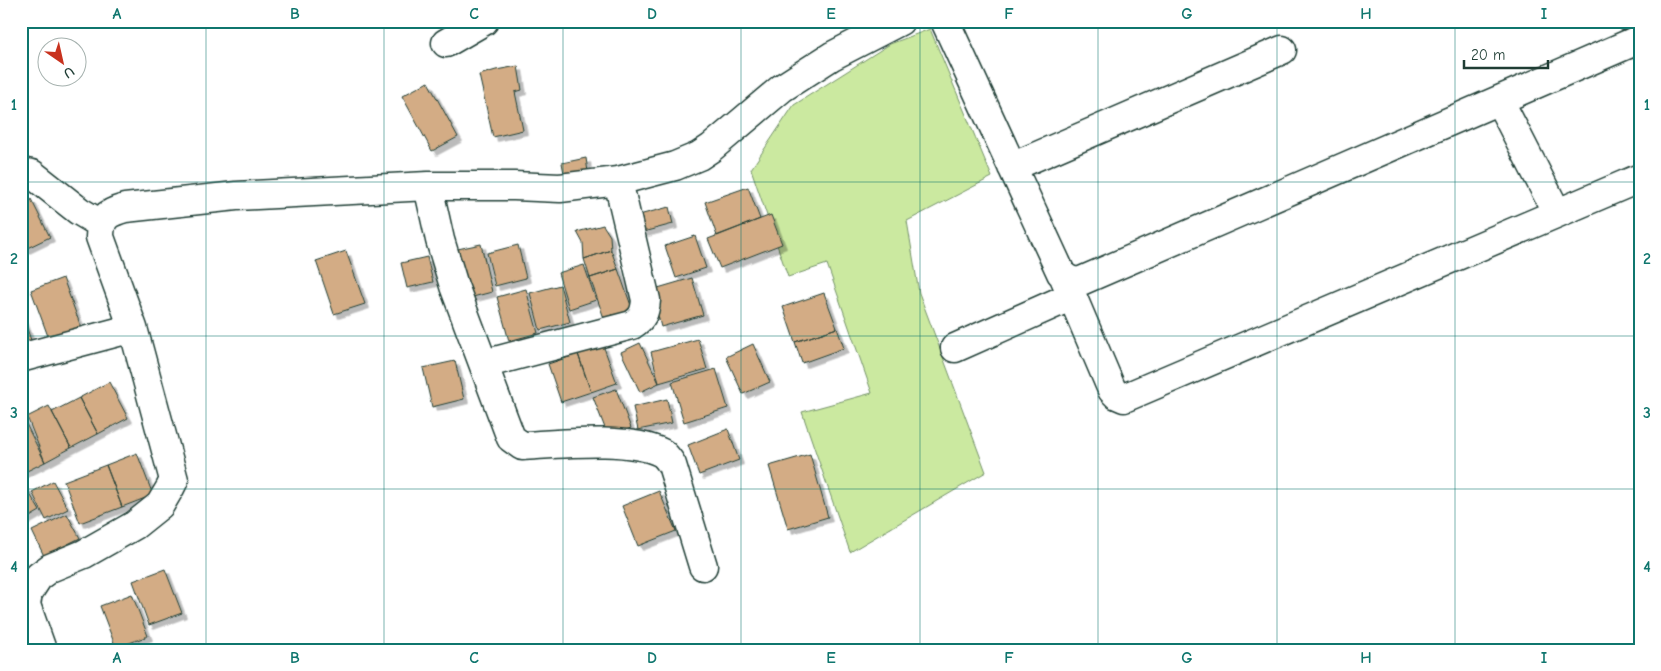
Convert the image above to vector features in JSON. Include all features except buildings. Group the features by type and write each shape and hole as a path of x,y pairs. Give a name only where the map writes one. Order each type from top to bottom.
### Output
{"street":[{"path":"446,43 484,21"},
{"path":"945,21 1068,286 1112,390 1124,398 1640,178"},
{"path":"42,650 24,603 39,576 50,568 84,554 135,525 160,505 174,480 133,328 100,236 101,224 111,213 119,210 236,196 428,186 560,188 618,181 675,166 699,156 712,148 782,88 832,56 899,22"},
{"path":"955,348 1068,286 1072,281 1081,281 1640,40"},
{"path":"1012,167 1282,50"},
{"path":"1499,100 1557,213"},
{"path":"21,172 32,174 79,211 101,224"},
{"path":"484,364 632,325 643,315 646,300 618,181"},
{"path":"428,186 440,240 454,286 511,438 522,446 594,443 635,445 662,453 672,465 703,566"},
{"path":"24,357 133,328"}],"green space":[{"path":"930,29 992,177 907,221 919,293 986,472 850,552 802,412 872,393 827,264 788,277 751,169 794,105 890,44"}]}
